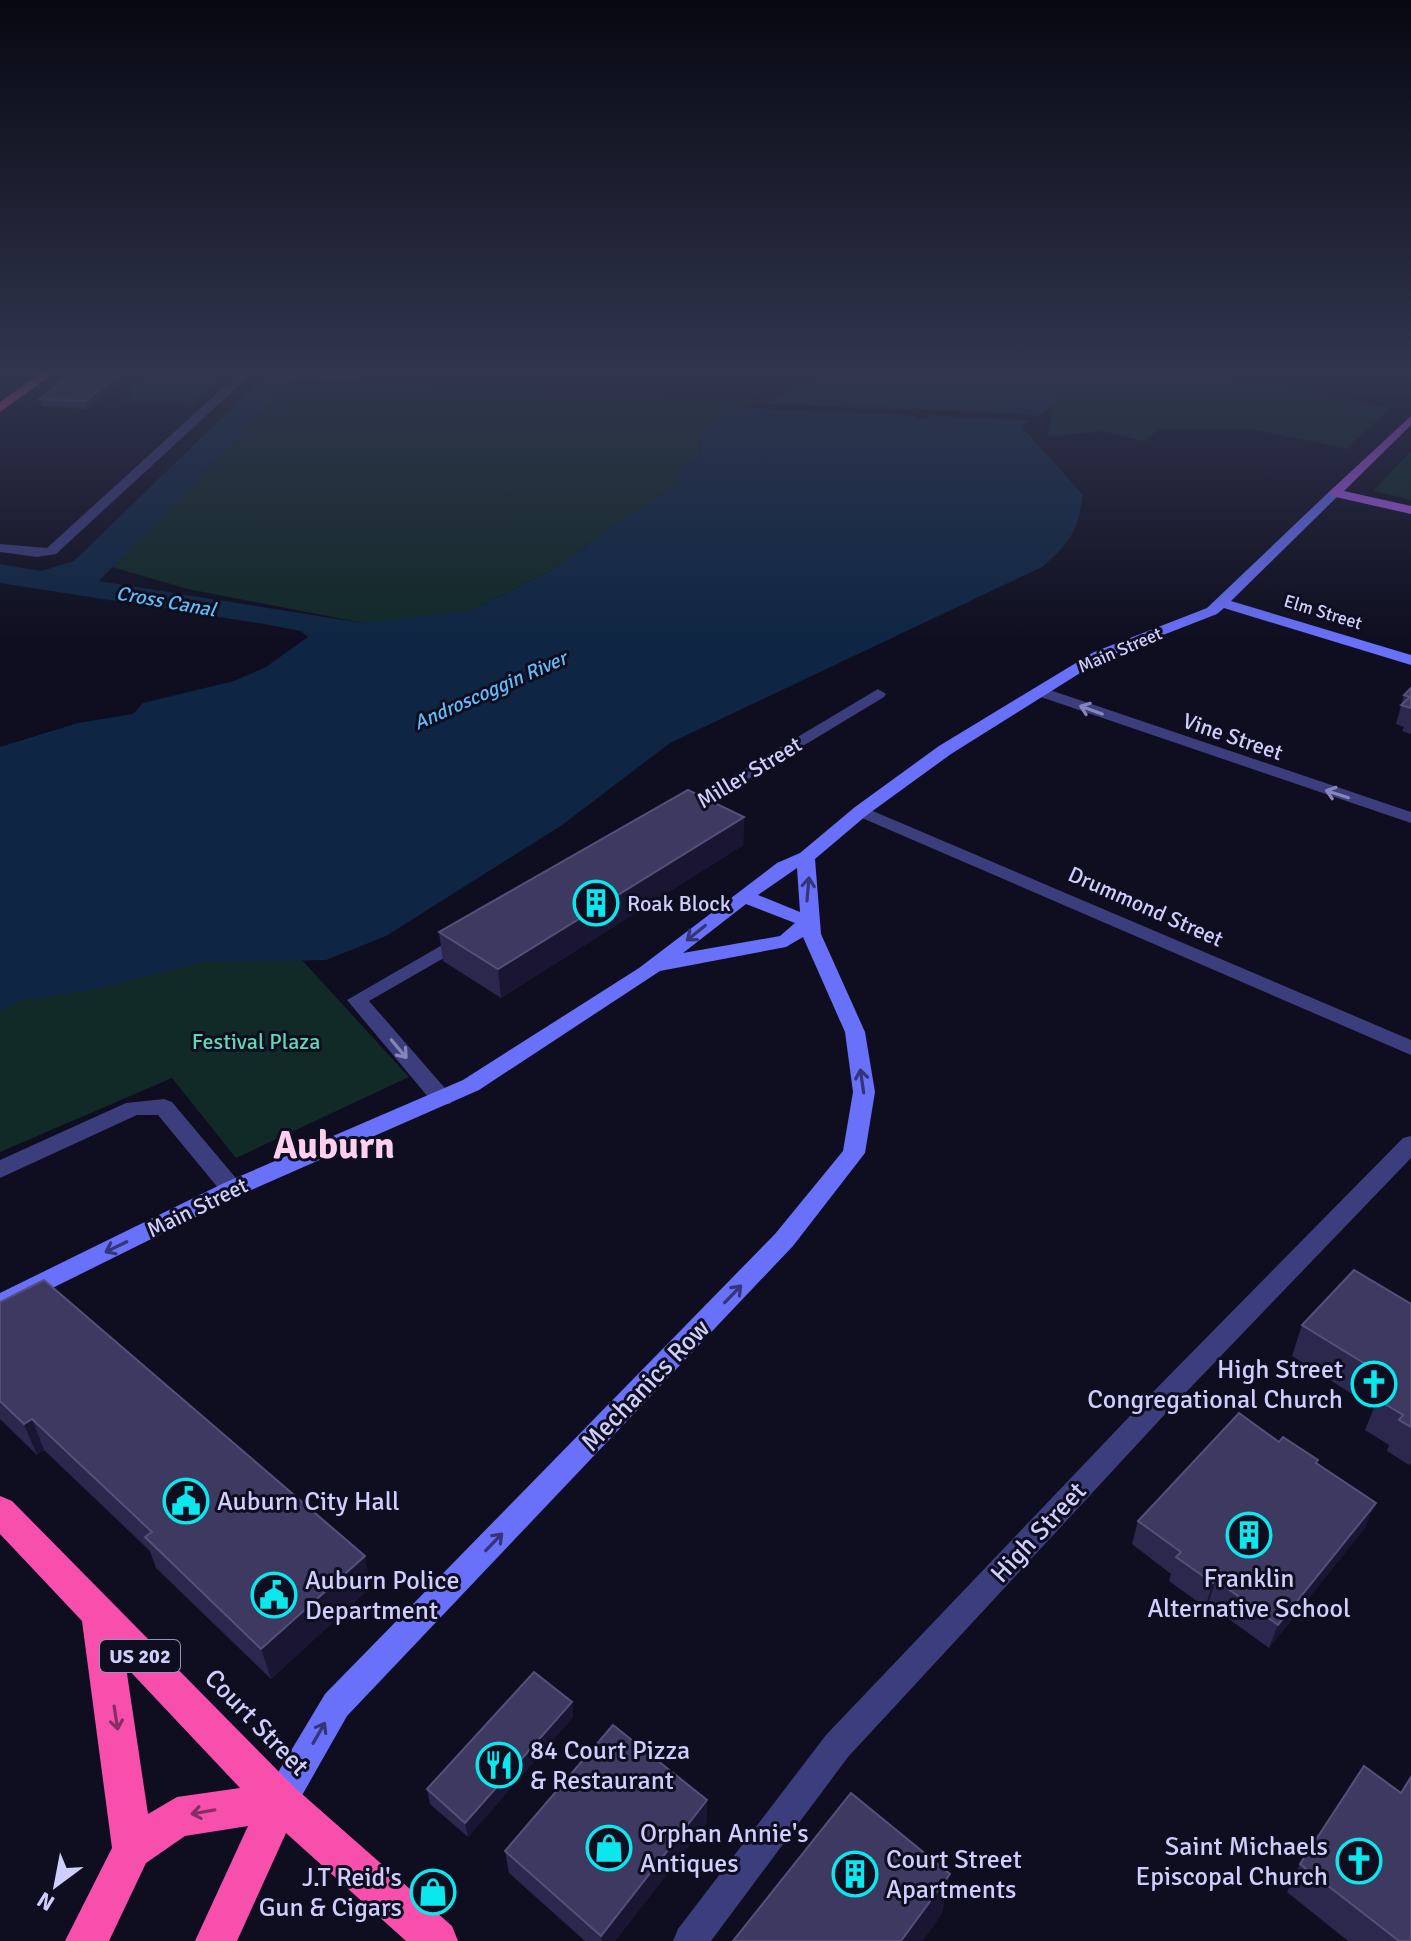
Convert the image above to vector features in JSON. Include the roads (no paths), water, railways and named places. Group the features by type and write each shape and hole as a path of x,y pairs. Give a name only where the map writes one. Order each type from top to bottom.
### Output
{"highway":[{"name":"Court Street","path":"0,1511 280,1801 437,1941"},
{"path":"86,1941 113,1893 132,1849 122,1757 99,1613"},
{"path":"132,1849 177,1817 280,1801"},
{"path":"216,1941 280,1801"}],"main road":[{"name":"Main Street","path":"0,1304 232,1189 471,1085 646,972 784,867 806,857 861,811 945,750 1099,655 1194,621 1223,603 1369,460"},
{"path":"1335,493 1411,510"},
{"name":"Elm Street","path":"1223,603 1411,660"},
{"path":"746,897 809,922 806,857"},
{"name":"Main Street","path":"646,972 686,958 786,941 809,922"},
{"name":"Mechanics Row","path":"280,1801 336,1705 784,1240 854,1153 864,1092 855,1032 809,922"}],"street":[{"path":"0,548 47,552 154,460"},
{"name":"Vine Street","path":"1041,692 1411,818"},
{"name":"Miller Street","path":"665,821 878,694"},
{"name":"Drummond Street","path":"861,811 1411,1048"},
{"path":"442,1099 357,1000 478,930"},
{"path":"0,1170 134,1108 164,1107 232,1189"},
{"name":"High Street","path":"690,1941 837,1746 1158,1404 1411,1144"}],"water":[{"path":"179,460 218,460 99,581 363,623 473,610 556,568 614,525 673,488 683,468 696,460 1051,460 1083,495 1071,536 1042,567 670,743 562,825 386,936 326,960 205,962 86,991 17,1001 0,1011 0,747 78,723 133,714 143,703 234,681 266,667 308,637 301,631 264,624 0,583 0,564 41,571 74,561"}],"place":[{"name":"Roak Block","path":"596,903"},
{"name":"High Street Congregational Church","path":"1374,1384"},
{"name":"Auburn City Hall","path":"186,1501"},
{"name":"Franklin Alternative School","path":"1249,1535"},
{"name":"Auburn Police Department","path":"274,1595"},
{"name":"84 Court Pizza & Restaurant","path":"499,1765"},
{"name":"Orphan Annie's Antiques","path":"609,1848"},
{"name":"Saint Michaels Episcopal Church","path":"1359,1861"},
{"name":"Court Street Apartments","path":"855,1874"},
{"name":"J.T Reid's Gun & Cigars","path":"433,1892"}],"district":[{"name":"Auburn","path":"334,1145"}],"water label":[{"name":"Cross Canal","path":"166,601"},
{"name":"Androscoggin River","path":"490,690"}],"park label":[{"name":"Festival Plaza","path":"256,1041"}]}
